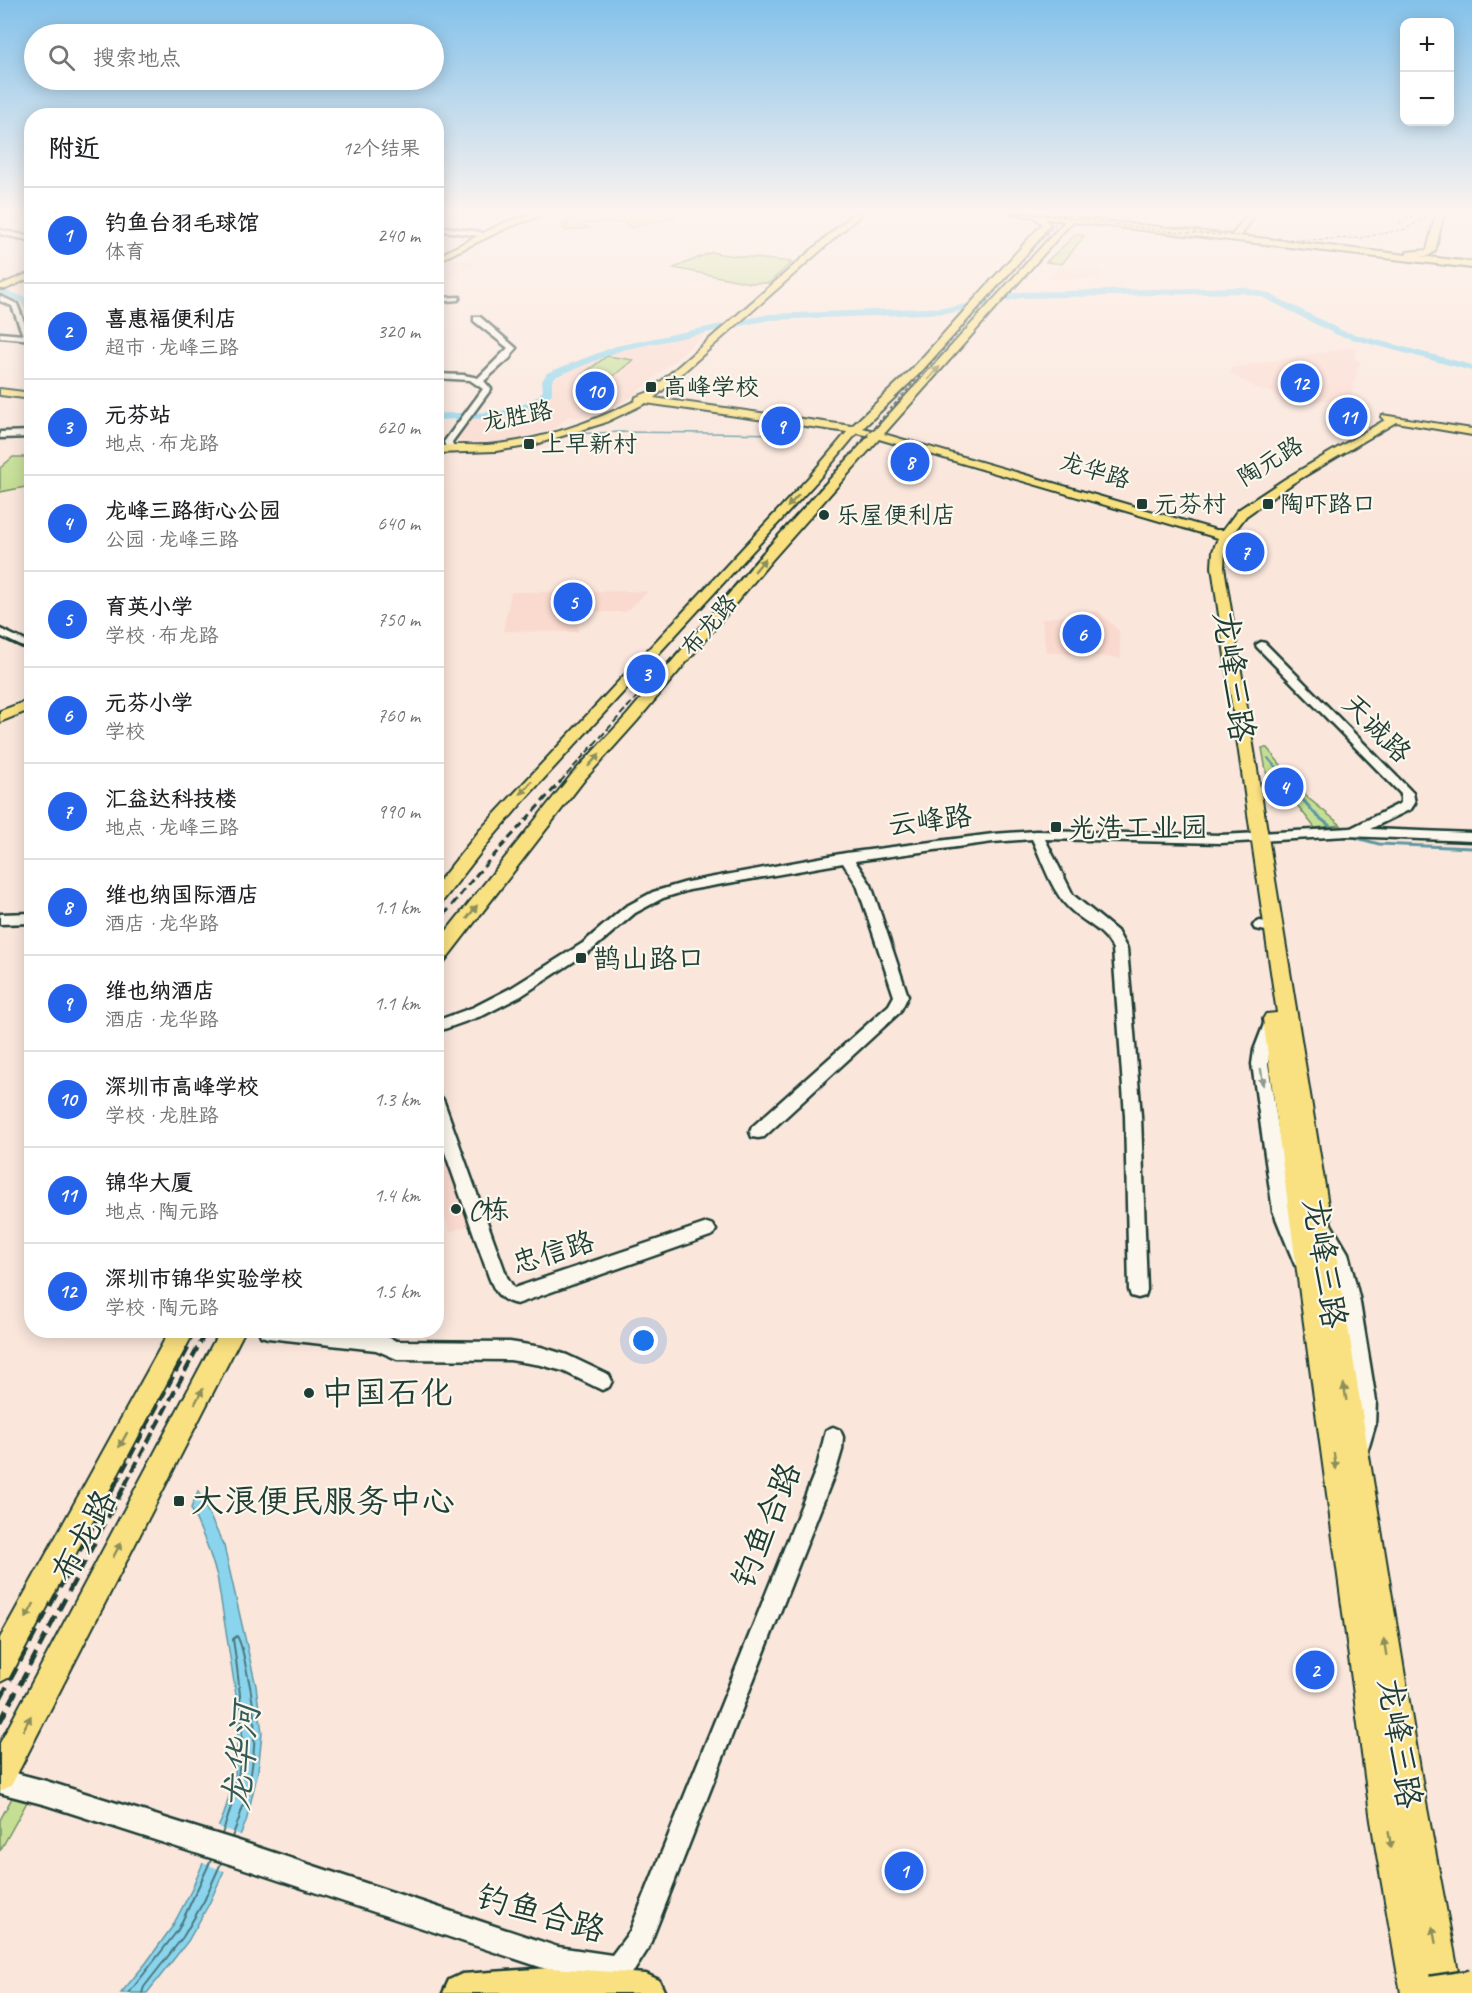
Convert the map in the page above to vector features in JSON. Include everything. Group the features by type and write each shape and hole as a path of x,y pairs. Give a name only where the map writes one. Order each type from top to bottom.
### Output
{"highway":[{"path":"462,1993 551,1987 646,1993"},
{"path":"1432,1993 1472,1987"}],"main road":[{"name":"龙胜路","path":"729,325 750,306"},
{"name":"龙胜路","path":"444,448 496,448 519,444 606,418 644,399 751,306"},
{"name":"布龙路","path":"444,948 579,776 632,718 767,557 828,475 846,441 901,383 915,372 969,306"},
{"name":"布龙路","path":"444,888 528,786 828,475 864,450 994,306"},
{"path":"0,390 24,393"},
{"name":"龙华路","path":"644,399 840,424 879,433 1181,522"},
{"name":"龙华路","path":"644,399 857,428"},
{"path":"840,424 871,414"},
{"path":"894,416 899,430 913,443"},
{"path":"1389,419 1472,433"},
{"name":"陶元路","path":"1220,528 1236,519 1258,501 1389,419"},
{"name":"陶元路","path":"1220,528 1284,478 1389,419"},
{"path":"823,425 841,431 846,441"},
{"path":"828,475 831,467 859,435 857,428"},
{"path":"864,450 888,442 913,443"},
{"path":"1181,522 1202,537 1220,528"},
{"path":"1181,522 1202,522 1220,528"},
{"name":"龙峰三路","path":"1220,528 1210,570 1266,927 1356,1461 1407,1788 1445,1993"},
{"path":"0,717 24,706"},
{"path":"0,726 24,716"},
{"path":"444,881 453,876"},
{"name":"龙峰三路","path":"1266,927 1274,1021 1309,1279 1387,1821 1418,1993"},
{"name":"布龙路","path":"0,1667 179,1338"},
{"name":"布龙路","path":"0,1775 229,1338"}],"street":[{"path":"15,306 24,330"},
{"path":"477,319 512,348 507,356 479,381"},
{"path":"0,335 24,337"},
{"path":"444,377 479,381 487,389 472,413 444,447"},
{"path":"0,435 24,434"},
{"path":"0,632 24,644"},
{"name":"天诚路","path":"1261,645 1407,793 1409,802 1406,806 1346,833"},
{"name":"云峰路","path":"444,1024 479,1011 516,992 588,946 630,910 658,895 687,886 846,857 993,838 1036,835 1253,838 1346,833 1472,837"},
{"path":"1036,835 1066,895 1074,905 1108,929 1116,937 1120,949 1133,1116 1138,1290"},
{"path":"758,1132 895,1008 901,996 864,885 846,857"},
{"path":"0,919 24,918"},
{"name":"忠信路","path":"444,1125 498,1277 505,1292 510,1295 517,1296 707,1230"},
{"path":"341,1338 377,1342 397,1350 510,1351 541,1356 567,1364 602,1381"},
{"name":"钓鱼合路","path":"0,1781 46,1793 242,1855 558,1960 604,1969 616,1969 625,1962 639,1940 814,1499 832,1450 833,1437"}],"shaded area":[{"path":"707,332 633,396 602,413 586,418 568,416 555,428 515,440 478,443 455,439 474,416 488,417 522,412 545,403 551,396 553,380 575,368 568,364 619,346 624,349"},
{"path":"1357,348 1354,358 1360,362 1350,398 1336,403 1323,400 1300,405 1293,402 1287,403 1269,391 1262,391 1231,374 1231,368"},
{"path":"648,591 626,612 581,612 578,632 503,631 511,592"},
{"path":"1098,611 1119,631 1121,658 1046,652 1042,619"},
{"name":"C栋","path":"444,1145 475,1223 450,1232 444,1215"}],"green space":[{"path":"607,356 633,360 611,378 583,374"},
{"path":"13,457 24,457 24,487 0,492 0,468"},
{"path":"1262,748 1267,748 1308,798 1341,825 1315,828 1294,801 1272,804"},
{"path":"12,1798 27,1802 0,1851 0,1820"}],"water":[{"name":"龙华河","path":"198,1491 224,1546 256,1686 262,1733 258,1771 246,1822 209,1904 188,1941 147,1993 121,1993 172,1927 191,1891 224,1814 235,1776 238,1728 236,1695 217,1576 191,1508"}],"pier":[{"path":"216,1826 243,1836 227,1872 200,1862"}],"waterway":[{"path":"444,416 497,415 525,409 538,402 548,392 547,381 551,375 619,348 770,317 952,310 970,306"},
{"path":"1287,306 1340,333 1472,368"},
{"path":"567,434 622,432 796,434"},
{"path":"467,452 526,446"},
{"path":"1268,758 1288,782"},
{"path":"1287,781 1316,815 1335,830"},
{"path":"1346,835 1379,844 1472,848"}],"railway":[{"path":"770,544 982,306"},
{"path":"560,782 699,628 771,542"},
{"path":"444,915 477,874 561,781"},
{"path":"125,1485 203,1338"},
{"path":"115,1485 190,1345"},
{"path":"0,1699 116,1483"},
{"path":"0,1722 126,1483"}],"place":[{"name":"深圳市锦华实验学校","path":"1300,383"},
{"name":"高峰学校","path":"651,387"},
{"name":"深圳市高峰学校","path":"595,391"},
{"name":"锦华大厦","path":"1348,417"},
{"name":"维也纳酒店","path":"781,426"},
{"name":"上早新村","path":"529,444"},
{"name":"维也纳国际酒店","path":"910,462"},
{"name":"元芬村","path":"1142,504"},
{"name":"陶吓路口","path":"1268,504"},
{"name":"乐屋便利店","path":"824,515"},
{"name":"汇益达科技楼","path":"1245,552"},
{"name":"育英小学","path":"573,602"},
{"name":"元芬小学","path":"1082,634"},
{"name":"元芬站","path":"646,674"},
{"name":"龙峰三路街心公园","path":"1284,787"},
{"name":"光浩工业园","path":"1056,827"},
{"name":"鹊山路口","path":"581,958"},
{"name":"C栋","path":"456,1209"},
{"name":"中国石化","path":"309,1393"},
{"name":"大浪便民服务中心","path":"179,1501"},
{"name":"喜惠褔便利店","path":"1315,1670"},
{"name":"钓鱼台羽毛球馆","path":"904,1871"}]}
